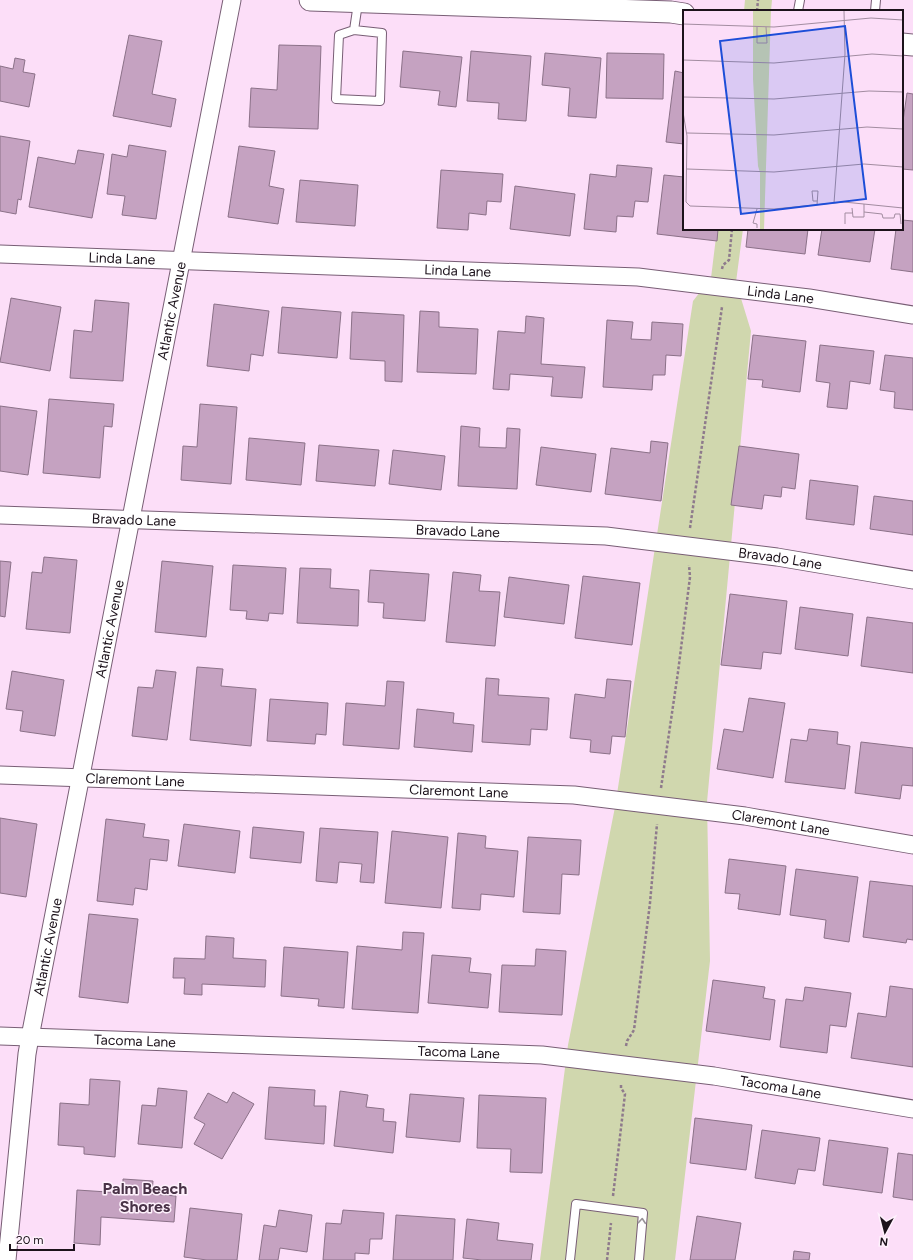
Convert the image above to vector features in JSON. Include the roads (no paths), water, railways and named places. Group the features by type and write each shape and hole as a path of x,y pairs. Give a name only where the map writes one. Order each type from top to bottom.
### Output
{"street":[{"name":"Atlantic Avenue","path":"7,1260 27,1054 30,1037 232,0"},
{"path":"310,0 358,2 498,3 683,14"},
{"path":"903,44 913,46"},
{"name":"Linda Lane","path":"0,254 638,277 809,298 913,315"},
{"name":"Bravado Lane","path":"0,515 606,536 777,557 913,580"},
{"name":"Claremont Lane","path":"0,775 574,795 745,816 913,845"},
{"name":"Tacoma Lane","path":"0,1036 542,1055 714,1076 913,1109"}],"lane":[{"path":"798,10 800,0"},
{"path":"875,10 876,0"},
{"path":"354,30 358,2"},
{"path":"354,30 382,33 380,101 336,99 339,35 354,30"},
{"path":"570,1260 576,1204 643,1213 639,1260"}],"district":[{"name":"Palm Beach Shores","path":"145,1197"}]}
